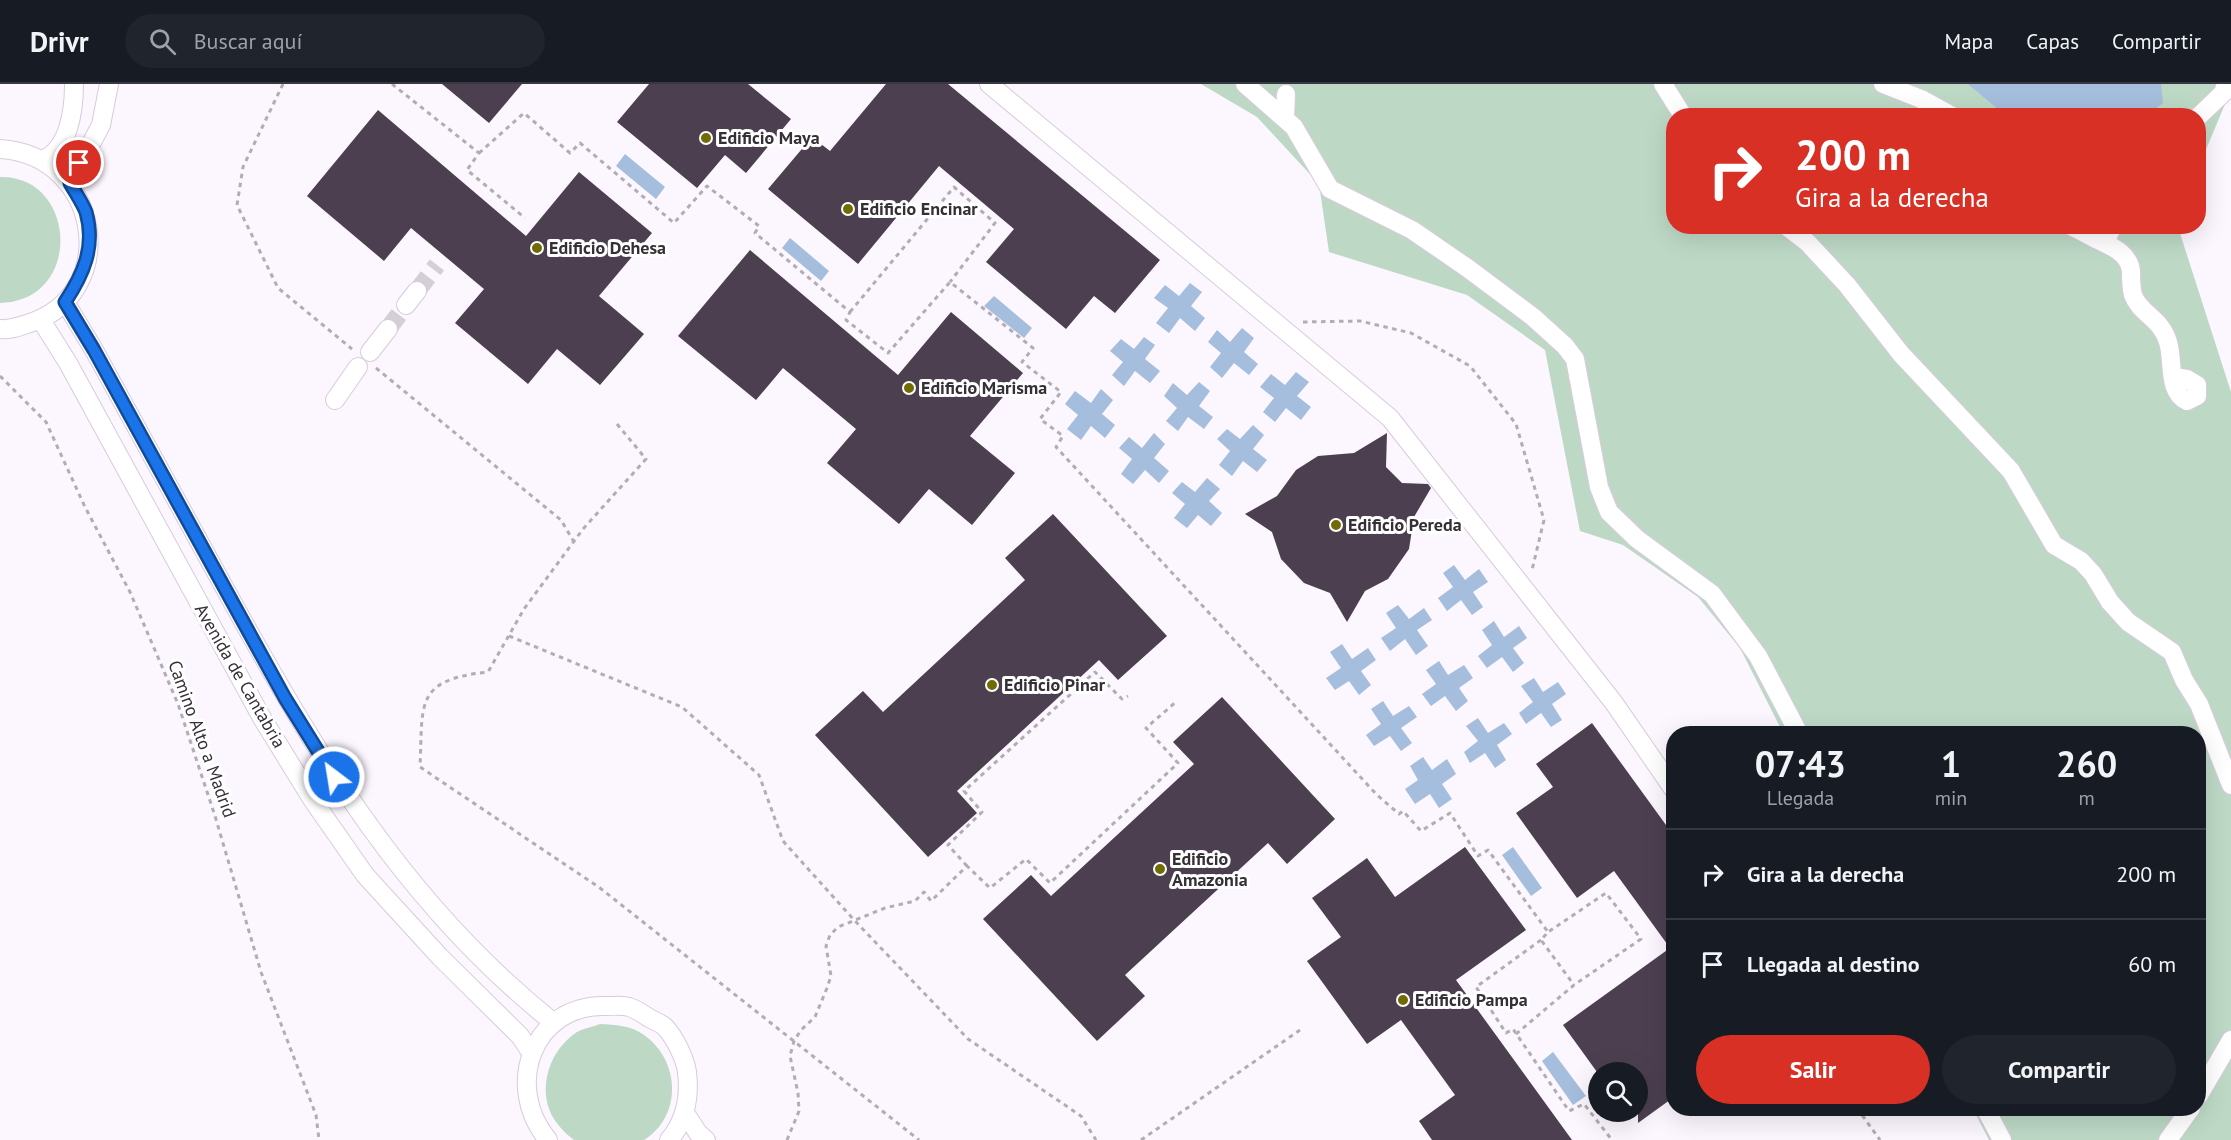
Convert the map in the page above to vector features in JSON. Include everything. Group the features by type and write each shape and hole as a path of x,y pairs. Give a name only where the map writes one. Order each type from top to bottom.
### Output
{"street":[{"path":"42,160 53,156 61,146 74,103 74,84"},
{"path":"70,183 101,125 109,84"},
{"path":"989,84 1390,418 1614,703 1666,778"},
{"path":"1245,84 1294,128 1330,189 1421,236 1533,317 1565,346 1575,359 1599,488 1609,512 1637,539 1712,594 1758,656 1795,726"},
{"path":"1663,84 1678,108"},
{"path":"1883,84 1937,108"},
{"path":"2206,109 2223,93 2226,84"},
{"path":"1285,118 1286,94"},
{"path":"0,150 17,150 42,160 70,183 86,212 89,245 81,278 65,302 41,320 8,330 0,329"},
{"path":"1796,234 1808,243 1847,285 1901,354 2011,471 2054,544 2081,561 2094,574 2110,602 2128,622 2172,652 2184,680 2199,704 2231,785"},
{"path":"2086,234 2117,249 2130,263 2133,294 2142,308 2165,330 2174,377"},
{"path":"2096,239 2109,234"},
{"path":"2115,234 2117,249"},
{"name":"Avenida de Cantabria","path":"65,302 94,350 285,698 334,777 387,853 454,931 504,980 554,1023"},
{"name":"Avenida de Cantabria","path":"41,320 68,363 262,718 312,799 365,875 440,957 520,1036 532,1054"},
{"path":"370,352 388,329"},
{"path":"335,400 358,367"},
{"path":"548,1140 536,1126 526,1096 526,1076 532,1054 540,1038 554,1023 572,1012 591,1005 629,1006 665,1026 686,1061 689,1094 685,1113 669,1140"},
{"path":"2206,1083 2231,1040"},
{"path":"685,1113 698,1133 706,1140"},
{"path":"1989,1116 2002,1140"},
{"path":"2168,1140 2185,1116"}],"path":[{"path":"392,84 479,153"},
{"path":"525,218 467,170 479,153 524,113 570,153 580,143 674,223 707,186 759,226 755,233 850,312"},
{"path":"954,187 995,223 950,282 888,353 846,320 850,312 954,187"},
{"path":"950,282 1033,348 1022,362 1061,392 1040,419 1063,436 1056,447 1064,456 1377,795 1399,814 1403,811 1421,831 1450,813 1478,856 1488,850 1548,932"},
{"path":"1275,322 1360,321 1411,333 1470,366 1516,424 1544,520 1527,592"},
{"name":"Camino Alto a Madrid","path":"0,376 46,422 85,507 130,592 178,704 215,816 261,972 316,1115 318,1140"},
{"path":"617,424 646,459 583,530 524,609 488,672 465,675 435,687 429,695 423,704 420,767 600,888 920,1140"},
{"path":"509,636 682,706 759,775 783,841 855,921 968,1039 1081,1116 1096,1140"},
{"path":"1128,696 1122,699 1095,672 964,791 982,812 948,845 990,888 1026,859 1050,883 1178,763 1146,728 1177,701"},
{"path":"787,1140 799,1111 798,1093 790,1056 794,1041 801,1030 815,1017 831,976 826,946 830,935 838,927 885,908 915,902 924,892 931,901 968,866"},
{"path":"1516,1034 1574,985 1641,939 1606,893 1548,932 1541,940 1476,987 1506,1033 1513,1029 1516,1034 1569,1111 1584,1104 1612,1140"},
{"path":"1541,940 1574,985"},
{"path":"1142,1140 1300,1030"},
{"path":"1863,1116 1880,1140"}],"green space":[{"path":"1201,84 2231,84 2231,90 2206,149 2206,108 1666,108 1666,234 2180,234 2231,392 2231,1140 1989,1140 1977,1116 2206,1116 2206,726 1779,726 1740,648 1698,597 1623,545 1580,531 1545,350 1467,295 1329,252 1319,184 1257,117"},
{"path":"0,177 26,182 44,196 56,215 60,238 57,262 46,282 27,297 0,303"},
{"path":"600,1024 628,1027 639,1032 656,1046 665,1059 670,1073 671,1103 666,1117 657,1130 644,1140 574,1140 562,1129 547,1103 547,1076 558,1051 577,1032"}],"water":[{"path":"1968,84 2161,84 2163,103 2156,108 1997,108"},
{"path":"625,154 665,187 656,199 616,166"},
{"path":"790,238 829,271 821,281 782,248"},
{"path":"1190,283 1202,292 1191,306 1205,318 1195,331 1180,318 1169,333 1156,323 1168,308 1154,298 1165,285 1179,296"},
{"path":"994,296 1032,328 1024,338 984,306"},
{"path":"1242,328 1254,338 1244,352 1258,364 1249,375 1234,363 1222,378 1210,367 1221,353 1208,342 1217,330 1230,342"},
{"path":"1144,337 1155,345 1145,359 1160,371 1150,383 1135,371 1124,386 1112,375 1123,362 1110,351 1121,339 1134,349"},
{"path":"1296,372 1309,382 1297,396 1311,407 1301,420 1286,408 1275,422 1263,412 1274,398 1260,387 1271,374 1285,385"},
{"path":"1199,382 1210,391 1199,406 1213,417 1204,429 1188,417 1178,431 1166,421 1177,408 1164,396 1173,383 1187,395"},
{"path":"1101,389 1113,400 1102,414 1115,425 1105,438 1091,426 1081,440 1067,429 1078,415 1065,404 1075,391 1091,403"},
{"path":"1253,425 1264,435 1253,449 1267,460 1257,472 1243,461 1232,476 1219,465 1230,451 1217,439 1227,429 1240,439"},
{"path":"1154,433 1165,444 1154,458 1169,471 1159,483 1145,470 1133,484 1121,474 1132,459 1119,448 1129,437 1142,448"},
{"path":"1207,478 1220,489 1209,501 1222,513 1211,526 1198,515 1187,528 1174,518 1185,504 1172,493 1182,482 1195,492"},
{"path":"1454,565 1465,580 1479,569 1488,582 1473,592 1483,607 1472,615 1461,600 1447,611 1438,598 1453,587 1443,573"},
{"path":"1398,605 1409,619 1424,608 1432,620 1417,630 1428,646 1416,655 1405,639 1390,651 1381,638 1396,628 1386,613"},
{"path":"1494,621 1504,637 1519,626 1527,638 1513,648 1524,663 1513,672 1502,657 1487,668 1478,656 1492,645 1482,630"},
{"path":"1342,644 1352,659 1368,648 1376,660 1361,671 1371,685 1359,695 1349,681 1335,690 1326,678 1341,668 1330,652"},
{"path":"1439,661 1448,675 1464,665 1473,678 1459,688 1468,701 1456,711 1445,696 1431,706 1422,694 1436,684 1426,670"},
{"path":"1534,678 1543,692 1558,682 1566,694 1552,704 1562,720 1551,727 1541,713 1526,724 1519,713 1533,702 1521,686"},
{"path":"1383,701 1393,716 1409,706 1417,717 1401,728 1412,743 1401,751 1390,736 1374,746 1366,735 1381,724 1371,709"},
{"path":"1478,718 1488,733 1504,723 1512,734 1497,745 1506,760 1495,768 1485,753 1470,763 1464,752 1478,741 1466,726"},
{"path":"1423,757 1432,770 1447,759 1456,774 1442,784 1452,799 1439,808 1430,794 1415,804 1405,789 1418,780 1410,766"},
{"path":"1513,847 1542,888 1531,896 1502,855"},
{"path":"1553,1052 1586,1096 1573,1105 1542,1061"}],"building":[{"path":"442,84 522,84 489,123"},
{"name":"Edificio Maya","path":"649,84 748,84 791,119 746,173 725,155 697,188 617,122"},
{"name":"Edificio Encinar","path":"886,84 948,84 1160,260 1115,313 1094,296 1066,329 986,262 1014,229 939,166 858,264 768,189 812,137 830,151"},
{"name":"Edificio Dehesa","path":"378,110 526,236 579,172 652,233 599,296 644,334 600,385 557,349 528,384 455,323 484,289 411,228 384,261 307,196"},
{"name":"Edificio Marisma","path":"750,250 898,375 951,312 1023,373 970,436 1015,473 972,525 929,489 899,524 827,463 856,429 783,368 756,400 678,336"},
{"name":"Edificio Pereda","path":"1387,433 1386,467 1402,483 1428,484 1431,488 1414,517 1409,549 1388,579 1365,591 1347,622 1330,593 1304,583 1281,559 1272,532 1245,514 1277,496 1296,470 1318,456 1354,453"},
{"name":"Edificio Pinar","path":"1053,514 1167,636 1118,680 1099,660 957,791 977,813 928,857 815,735 863,691 883,712 1025,580 1005,558"},
{"name":"Edificio Amazonia","path":"1222,697 1335,819 1287,864 1268,843 1125,975 1145,996 1097,1041 983,919 1031,875 1051,896 1194,764 1173,742"},
{"path":"1592,723 1666,825 1666,942 1614,871 1577,898 1516,813 1553,787 1536,764"},
{"name":"Edificio Pampa","path":"1465,847 1526,930 1456,980 1572,1140 1432,1140 1419,1121 1455,1095 1401,1020 1367,1044 1307,961 1341,937 1312,898 1367,858 1395,897"},
{"path":"1666,951 1666,1103 1648,1116 1648,1062 1590,1062 1563,1025"}],"tunnel":[{"path":"417,291 437,265"},
{"path":"388,329 406,305"}],"place":[{"name":"Edificio Maya","path":"706,138"},
{"name":"Edificio Encinar","path":"848,209"},
{"name":"Edificio Dehesa","path":"537,248"},
{"name":"Edificio Marisma","path":"909,388"},
{"name":"Edificio Pereda","path":"1336,525"},
{"name":"Edificio Pinar","path":"992,685"},
{"name":"Edificio Amazonia","path":"1160,869"},
{"name":"Edificio Pampa","path":"1403,1000"}],"route":[{"path":"79,163 70,183 86,212 89,245 81,278 65,302 94,350 285,698 334,777"}]}
